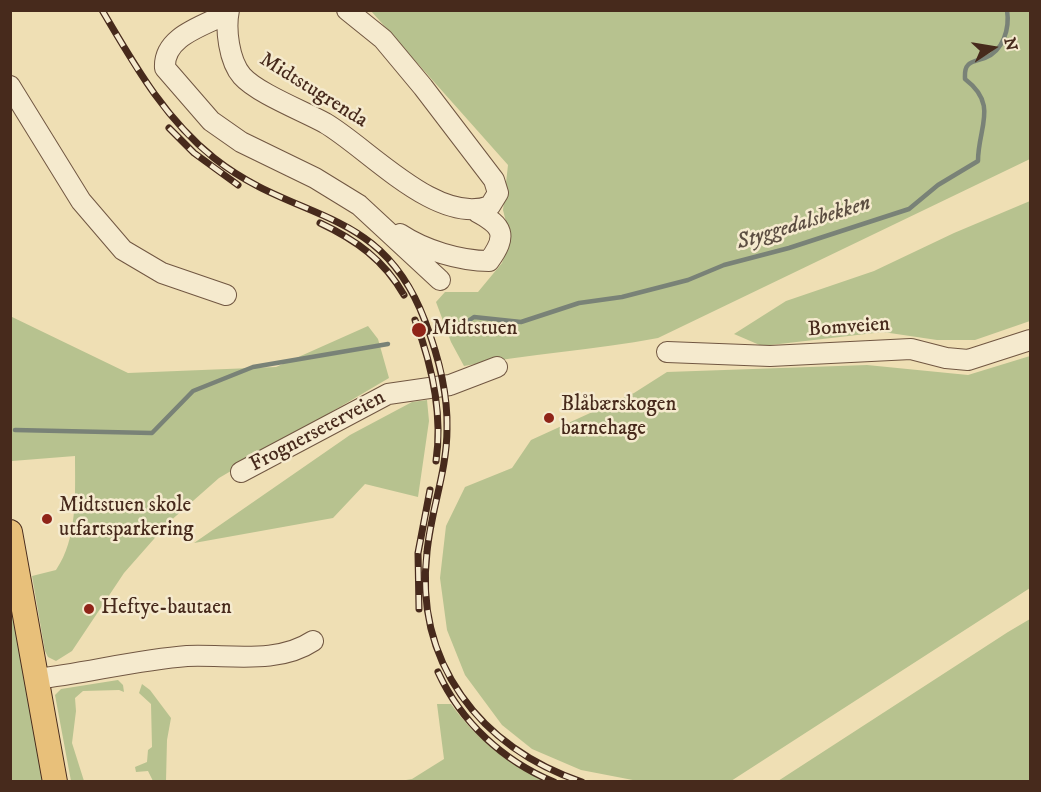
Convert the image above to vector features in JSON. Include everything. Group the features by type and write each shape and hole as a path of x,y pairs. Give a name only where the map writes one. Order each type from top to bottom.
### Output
{"main road":[{"path":"10,532 55,782"}],"street":[{"path":"346,10 383,39 494,180 498,193 490,206 477,212"},
{"name":"Midtstugrenda","path":"214,14 233,62 249,83 325,123 380,164 444,203 477,212 495,222 501,234 499,248 489,261 475,261 417,245 315,178 241,142 211,121 165,68 164,57 171,43 214,14"},
{"path":"10,86 81,201 123,250 162,273 226,295"},
{"name":"Midtstugrenda","path":"359,205 440,280"},
{"name":"Bomveien","path":"667,352 770,356 911,349 946,358 968,360 1030,340"},
{"name":"Frognerseterveien","path":"242,472 388,394 450,385 497,367"},
{"path":"36,679 186,656 280,654 299,650 313,641"}],"green space":[{"path":"371,11 1030,11 1030,159 658,338 464,366 451,342 436,302 445,292 478,292 502,263 510,238 503,210 508,165"},
{"path":"1030,201 1030,321 975,340 937,340 883,332 762,346 734,334 786,301 874,271 954,233"},
{"path":"10,316 128,373 276,367 368,326 378,339 389,378 219,478 168,523 124,573 72,651 56,661 48,657 45,651 32,576 56,570 68,544 74,515 75,456 12,461"},
{"path":"1030,356 1030,588 731,781 638,781 581,770 532,749 502,725 465,675 447,630 440,578 446,526 465,487 512,468 531,440 634,393 667,372 867,365 968,375"},
{"path":"427,400 429,421 418,497 365,484 333,518 194,543 350,435 412,402"},
{"path":"10,594 45,781 11,781"},
{"path":"1030,619 1030,781 778,781 1008,632"},
{"path":"118,680 123,685 124,692 119,690 83,691 75,698 76,711 72,743 84,781 71,781 55,695 61,689"},
{"path":"142,684 150,690 171,718 167,740 166,781 153,781 148,771 136,772 135,767 147,762 148,750 152,747 151,704 139,693"},
{"path":"437,704 451,704 470,728 493,749 518,767 546,781 400,781 412,779 444,759"}],"waterway":[{"name":"Styggedalsbekken","path":"455,330 474,317 521,322 579,303 622,297 688,280 724,265 789,248 909,209 938,185 978,161 984,107 975,89 965,79 965,70 969,64 991,55 1001,45 1006,32 1007,10"},
{"name":"Styggedalsbekken","path":"15,430 152,433 193,391 253,367 388,344"}],"railway":[{"path":"102,10 151,89 180,126 196,142 214,158 245,179 361,235 385,255 407,283 425,321 434,347 441,374 447,415 442,475 427,552 426,592 431,630 443,664 461,696 485,723 513,747 546,767 582,782"},
{"path":"169,128 194,153 238,185"},
{"path":"320,223 346,236 368,252 388,271 404,295"},
{"path":"415,320 431,372 437,407 436,461"},
{"path":"419,609 418,553 430,490"},
{"path":"438,672 459,707 486,738 518,763 554,782"}],"place":[{"name":"Midtstuen","path":"419,330"},
{"name":"Blåbærskogen barnehage","path":"549,418"},
{"name":"Midtstuen skole utfartsparkering","path":"47,519"},
{"name":"Heftye-bautaen","path":"89,609"}]}
